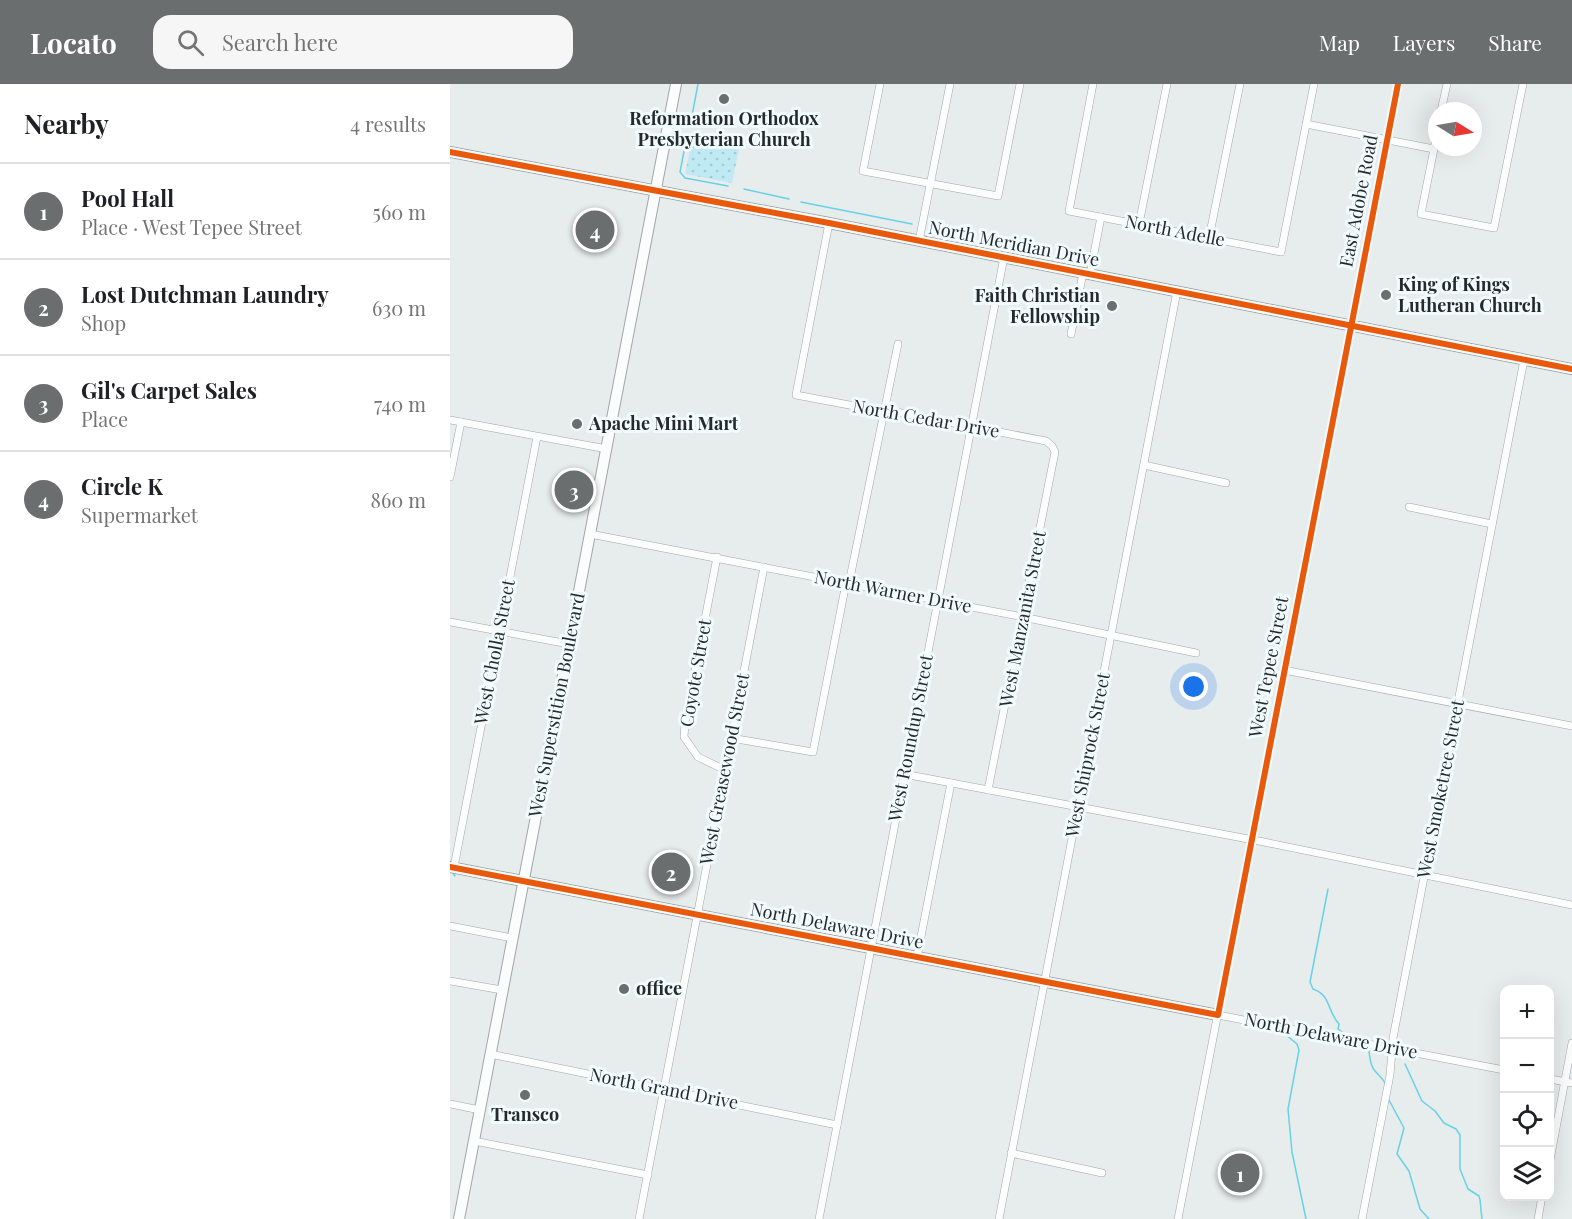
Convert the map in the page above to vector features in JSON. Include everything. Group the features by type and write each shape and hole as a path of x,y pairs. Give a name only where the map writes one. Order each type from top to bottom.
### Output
{"street":[{"name":"West Superstition Boulevard","path":"459,1219 676,84"},
{"path":"880,84 863,171 998,196 1020,84"},
{"path":"920,241 950,84"},
{"name":"North Adelle","path":"1093,84 1069,211 1281,252 1306,124"},
{"path":"1139,224 1167,84"},
{"path":"1209,238 1240,84"},
{"path":"1314,84 1306,124 1428,148"},
{"name":"East Adobe Road","path":"1350,325 1398,84"},
{"path":"1444,102 1447,84"},
{"path":"1433,156 1421,214 1494,228 1522,84"},
{"name":"North Meridian Drive","path":"450,152 829,223 1572,369"},
{"path":"1071,334 1101,217"},
{"name":"North Cedar Drive","path":"829,223 796,395 1046,441 1054,448"},
{"name":"West Roundup Street","path":"819,1219 1004,257"},
{"name":"West Shiprock Street","path":"999,1219 1178,291"},
{"name":"West Tepee Street","path":"1178,1219 1350,325"},
{"path":"731,738 813,752 898,344"},
{"name":"West Smoketree Street","path":"1362,1219 1389,1084 1424,873 1524,360"},
{"path":"450,420 607,449"},
{"path":"450,477 461,422"},
{"name":"West Cholla Street","path":"452,867 537,437"},
{"name":"West Manzanita Street","path":"988,790 1055,460 1054,448"},
{"path":"1144,465 1226,483"},
{"path":"1409,507 1492,524"},
{"name":"North Warner Drive","path":"590,534 1023,617 1196,653"},
{"name":"Coyote Street","path":"717,557 684,737 698,757 725,770"},
{"name":"West Greasewood Street","path":"639,1219 764,567"},
{"path":"450,622 569,644"},
{"path":"1284,670 1572,726"},
{"path":"904,774 1251,839 1572,904"},
{"path":"917,957 951,783"},
{"name":"North Delaware Drive","path":"452,867 1500,1069"},
{"path":"450,926 512,938"},
{"path":"450,981 502,990"},
{"path":"1553,1147 1568,1082 1572,1043"},
{"name":"North Grand Drive","path":"490,1054 837,1125"},
{"path":"450,1104 480,1110"},
{"path":"474,1141 648,1175"},
{"path":"1011,1153 1102,1173"},
{"path":"1538,1219 1541,1201"}],"shaded area":[{"path":"693,135 740,144 732,183 685,174"}],"waterway":[{"path":"691,121 698,84"},
{"path":"687,136 680,172 685,178 728,186"},
{"path":"744,189 789,199"},
{"path":"801,202 912,224"},
{"path":"452,872 455,876"},
{"path":"1328,889 1310,982 1313,989 1326,999 1339,1024 1338,1029 1348,1036"},
{"path":"1285,1034 1297,1044 1299,1050 1288,1109 1292,1152 1306,1219"},
{"path":"1362,1046 1369,1051 1372,1067 1385,1083"},
{"path":"1405,1064 1422,1101 1435,1111 1444,1123 1456,1129 1460,1135 1460,1169 1468,1189 1479,1196 1482,1219"},
{"path":"1389,1100 1404,1128 1397,1154 1409,1171 1420,1209 1429,1219"}],"cycle path":[{"path":"450,867 1218,1015 1398,84"},
{"path":"450,152 829,223 1572,369"}],"place":[{"name":"Reformation Orthodox Presbyterian Church","path":"724,99"},
{"name":"Circle K","path":"595,230"},
{"name":"King of Kings Lutheran Church","path":"1386,295"},
{"name":"Faith Christian Fellowship","path":"1112,306"},
{"name":"Apache Mini Mart","path":"577,424"},
{"name":"Gil's Carpet Sales","path":"574,490"},
{"name":"Lost Dutchman Laundry","path":"671,872"},
{"name":"office","path":"624,989"},
{"name":"Transco","path":"525,1095"},
{"name":"Pool Hall","path":"1240,1173"}]}
